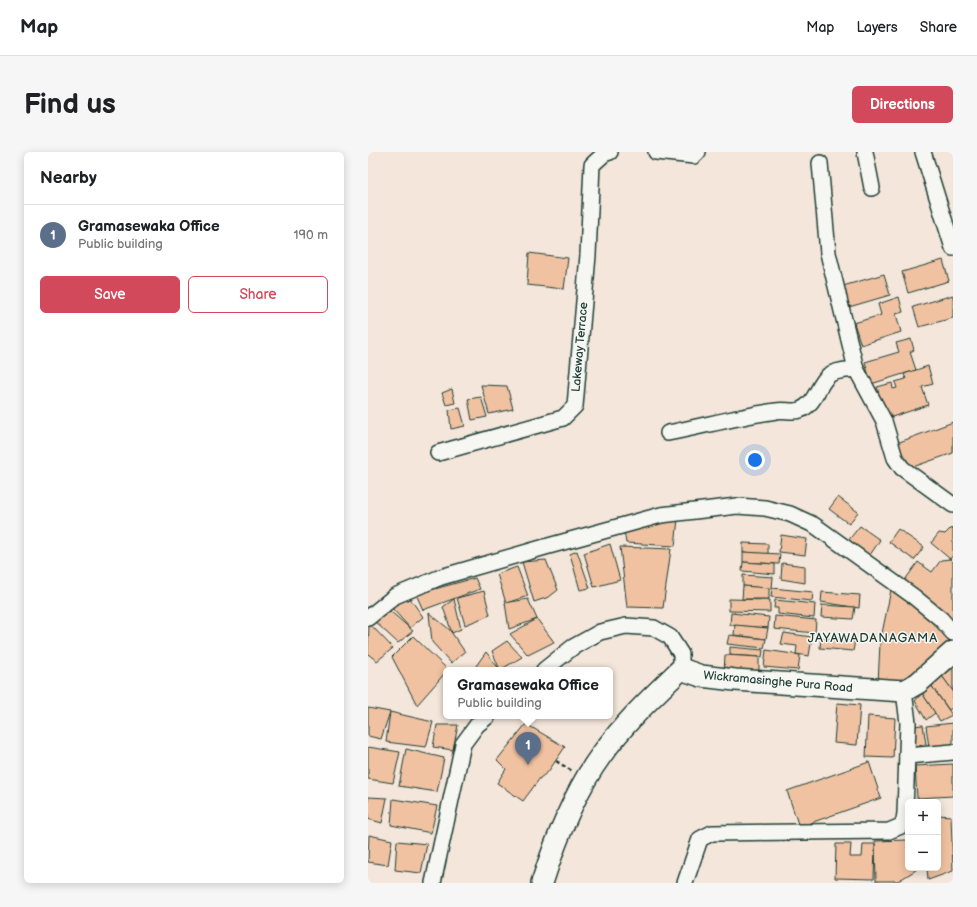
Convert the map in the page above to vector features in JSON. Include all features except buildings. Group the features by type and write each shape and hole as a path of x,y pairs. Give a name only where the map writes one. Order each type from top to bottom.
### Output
{"street":[{"name":"Lakeway Terrace","path":"438,453 564,418 575,406 588,255 592,165 604,154 610,152"},
{"path":"656,152 694,156 698,152"},
{"path":"865,152 872,188"},
{"path":"923,152 953,248"},
{"path":"820,163 828,253 856,369 884,421 895,458 902,468 953,505"},
{"path":"668,434 778,410 798,411 805,408 815,397 822,384 830,374 856,369"},
{"path":"368,618 395,596 441,577 661,516 737,506 765,508 790,514 814,525 913,596 941,619 953,633"},
{"path":"542,883 568,816 583,784 602,754 624,727 647,701 681,669 681,654 670,637 654,628 626,626 600,632 573,647 548,667"},
{"path":"685,883 700,839 712,833 889,831 901,826 905,813 908,723 904,691 918,683 953,652"},
{"name":"Wickramasinghe Pura Road","path":"681,669 701,676 735,680 904,691"},
{"path":"433,883 463,744 477,725 484,719"},
{"path":"907,756 953,752"}],"path":[{"path":"556,761 570,769"}],"place":[{"name":"Gramasewaka Office","path":"528,765"}],"district":[{"name":"JAYAWADANAGAMA","path":"873,638"}]}
